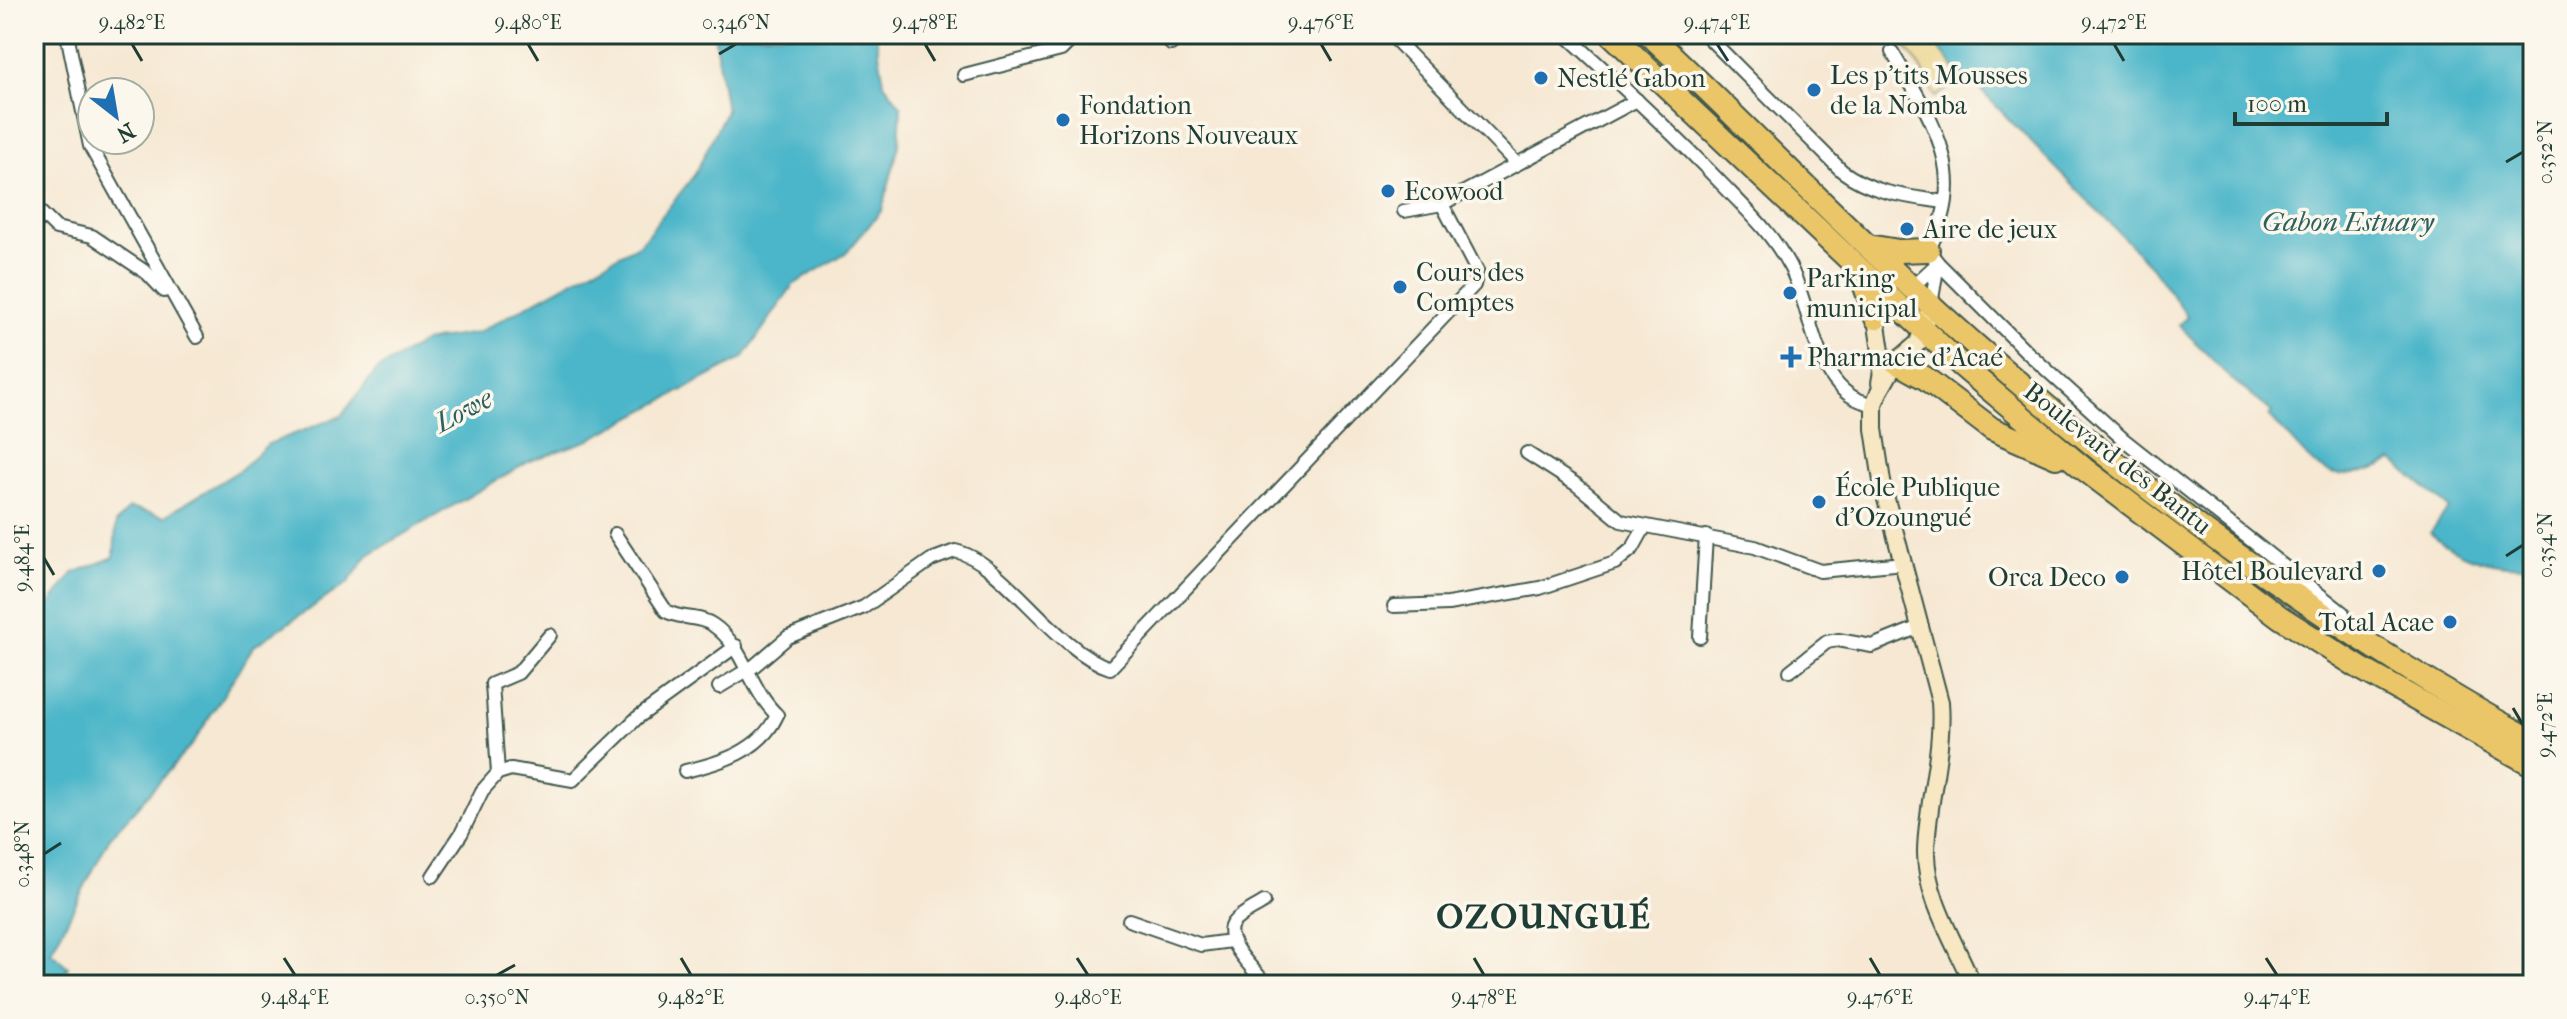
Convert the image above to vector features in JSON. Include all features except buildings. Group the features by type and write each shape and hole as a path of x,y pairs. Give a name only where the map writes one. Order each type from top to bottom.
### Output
{"highway":[{"name":"Boulevard des Bantu","path":"1611,34 1863,256 1911,288 2107,458 2243,562 2348,633 2533,741"},
{"name":"Boulevard des Bantu","path":"1649,34 1863,256 1892,301 2000,401 2084,469 2280,617 2360,668 2533,765"},
{"path":"1876,318 1863,256 1899,251 1933,256"},
{"path":"1896,362 1925,378 1992,429 2084,469"}],"street":[{"path":"67,34 90,146 197,337"},
{"path":"964,75 1061,50 1068,43 1066,34"},
{"path":"1390,34 1516,163"},
{"path":"1565,34 1637,100 1764,227 1800,286 1836,385 1848,398 1877,398"},
{"path":"1705,34 1842,171 1862,186 1876,192 1944,202"},
{"path":"1877,398 1896,362 1912,350 1931,305 1933,256 1946,180 1941,139 1892,52"},
{"path":"1404,211 1442,204 1637,100"},
{"path":"719,687 746,671 788,637 864,607 931,560 955,551 978,560 1084,656 1110,668 1474,285 1477,271 1442,204"},
{"path":"34,206 56,228 92,236 147,273 177,305"},
{"path":"1933,256 1911,288 1892,301 1876,318 1883,365 1877,398 1878,467 1922,626 1941,718 1926,853 1929,879 1973,985"},
{"path":"1933,256 2027,352 2123,439 2343,613"},
{"path":"1527,453 1577,485 1621,521 1644,528 1706,536 1771,552 1820,571 1904,563"},
{"path":"1394,606 1448,604 1540,588 1615,563 1633,548 1644,528"},
{"path":"615,534 666,611 704,619 736,646 757,694 776,718 754,745 715,764 685,771"},
{"path":"1700,637 1706,536"},
{"path":"1790,671 1827,642 1838,640 1872,646 1922,626"},
{"path":"498,773 492,684 518,673 550,635"},
{"path":"433,876 461,834 482,791 498,773 511,769 573,780 637,718 736,646"},
{"path":"1264,902 1233,923 1229,932 1231,941 1267,985"},
{"path":"1129,920 1201,945 1231,941"}],"sand":[{"path":"1894,34 1928,34 1963,79 1935,97 1921,67"}],"water":[{"name":"Lowe","path":"714,34 876,34 884,83 901,106 899,145 882,210 847,252 793,285 743,358 589,440 530,461 368,555 348,583 253,647 194,742 109,839 51,952 68,967 59,985 34,985 34,625 73,573 114,557 116,523 129,508 165,516 240,470 268,444 341,416 377,370 426,341 477,333 640,244 695,174 726,111"},
{"name":"Gabon Estuary","path":"1928,34 2533,34 2533,565 2505,565 2478,560 2441,542 2430,533 2449,508 2393,461 2369,470 2335,474 2311,461 2269,416 2272,412 2229,377 2179,325 2187,316 2151,266 1968,77 1963,79"}],"place":[{"name":"Nestlé Gabon","path":"1541,78"},
{"name":"Les p’tits Mousses de la Nomba","path":"1814,90"},
{"name":"Fondation Horizons Nouveaux","path":"1063,120"},
{"name":"Ecowood","path":"1388,191"},
{"name":"Aire de jeux","path":"1907,229"},
{"name":"Cours des Comptes","path":"1400,287"},
{"name":"Parking municipal","path":"1790,293"},
{"name":"Pharmacie d'Acaé","path":"1791,357"},
{"name":"École Publique d'Ozoungué","path":"1819,502"},
{"name":"Hôtel Boulevard","path":"2379,571"},
{"name":"Orca Deco","path":"2122,577"},
{"name":"Total Acae","path":"2450,622"}],"district":[{"name":"OZOUNGUÉ","path":"1544,916"}]}
